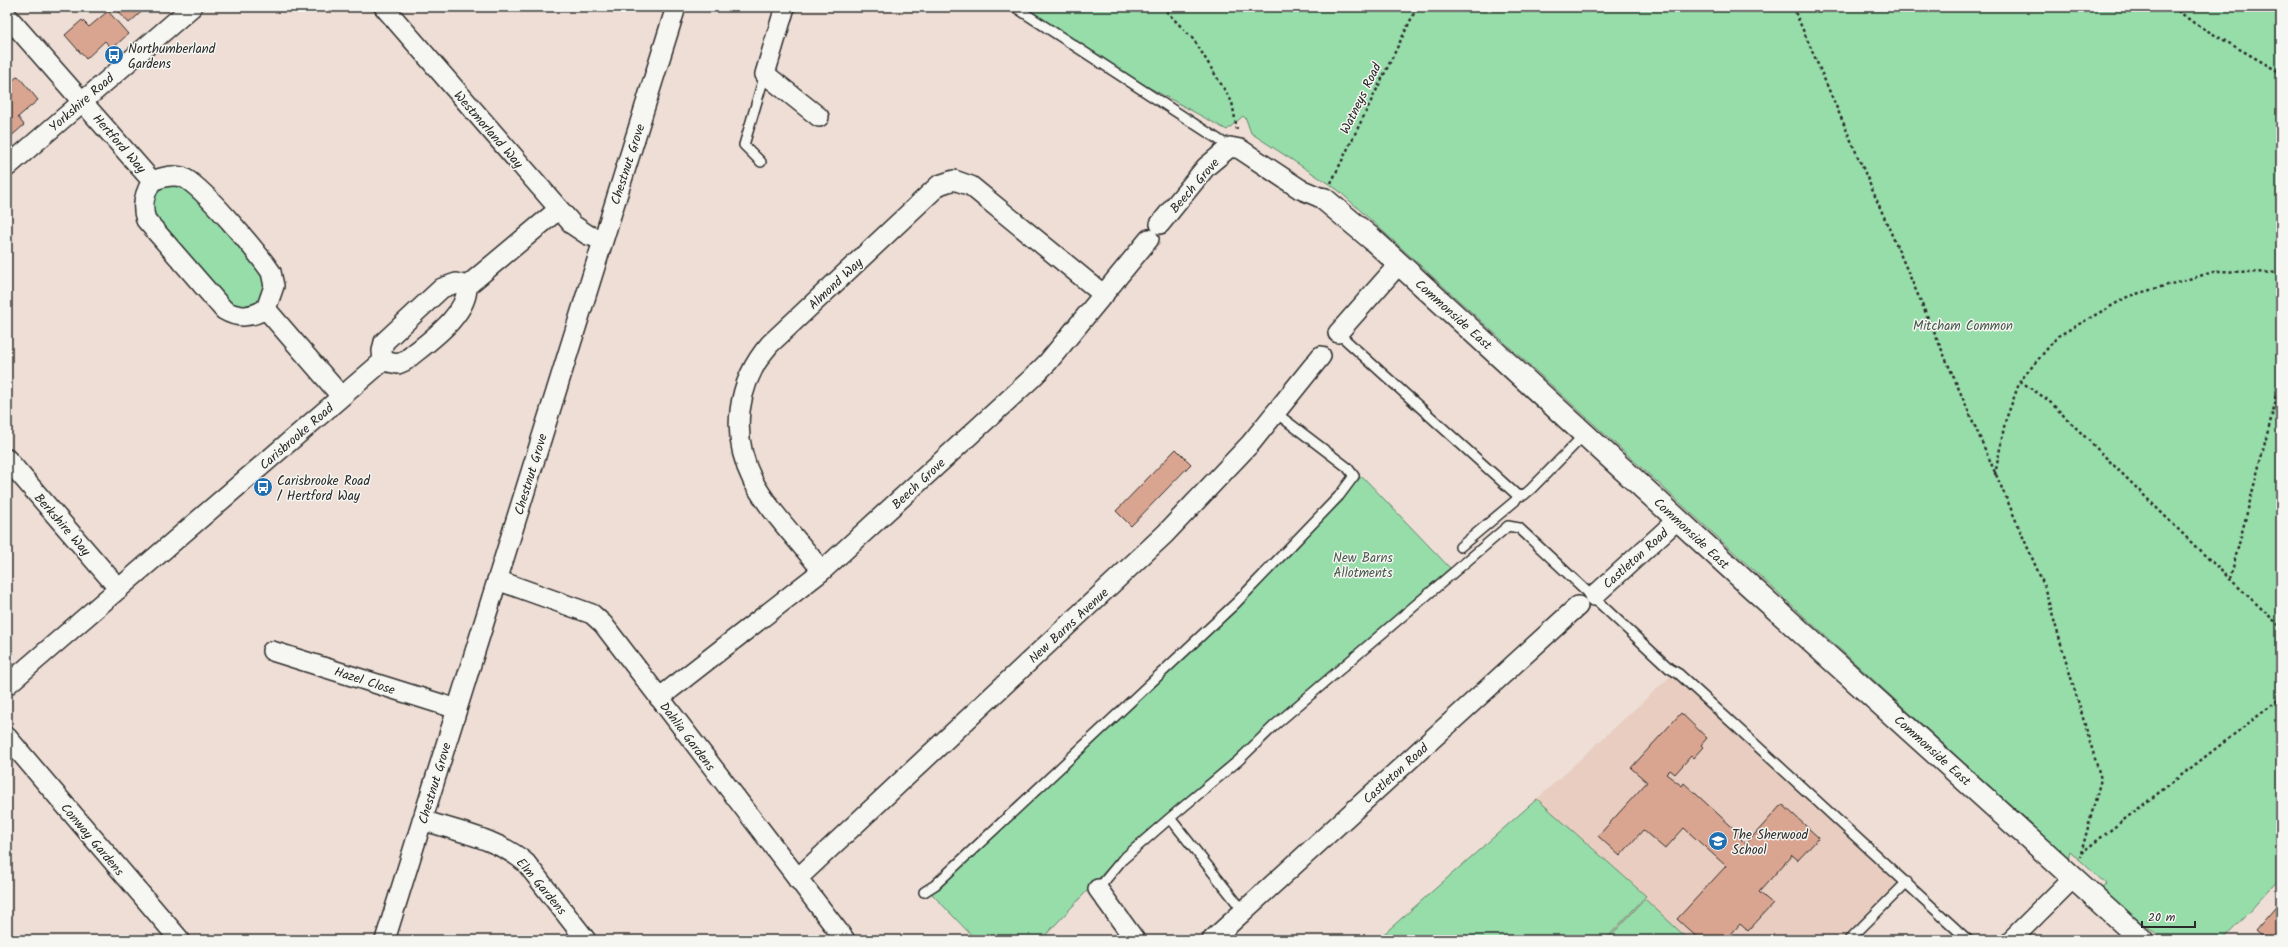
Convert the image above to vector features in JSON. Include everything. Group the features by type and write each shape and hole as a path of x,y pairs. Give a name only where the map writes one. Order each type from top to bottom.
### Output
{"street":[{"name":"Yorkshire Road","path":"7,166 192,7"},
{"name":"Westmorland Way","path":"384,7 559,210 580,230 603,240"},
{"name":"Chestnut Grove","path":"385,940 676,7"},
{"path":"785,7 765,74 819,117"},
{"name":"Hertford Way","path":"7,16 152,181"},
{"name":"Commonside East","path":"1235,148 1300,189 1324,199 1399,264 1677,520 2142,940"},
{"name":"Beech Grove","path":"659,698 822,571 1048,362 1104,295 1206,167 1235,148"},
{"name":"Hertford Way","path":"170,176 181,177 197,186 271,272 274,286 266,309 257,314 240,317 224,310 146,220 143,212 143,203 147,189 152,181 170,176"},
{"name":"Almond Way","path":"822,571 762,495 751,475 742,450 738,421 739,406 753,367 770,344 940,185 954,180 971,186 1104,295"},
{"path":"467,286 559,210"},
{"path":"1338,334 1399,264"},
{"path":"456,283 467,286 468,296 464,305 451,320 405,361 390,364 383,361 382,351 384,342 442,288 456,283"},
{"path":"266,309 341,396"},
{"name":"New Barns Avenue","path":"797,879 1160,539 1212,486 1276,413 1321,356"},
{"name":"Carisbrooke Road","path":"7,685 383,361"},
{"name":"Berkshire Way","path":"7,459 119,589"},
{"name":"Castleton Road","path":"1594,596 1677,520"},
{"name":"Dahlia Gardens","path":"497,580 592,614 603,624 844,940"},
{"name":"Castleton Road","path":"1212,940 1578,606"},
{"name":"Hazel Close","path":"272,651 457,709"},
{"name":"Conway Gardens","path":"7,737 180,940"},
{"name":"Elm Gardens","path":"422,820 489,843 518,856 533,871 586,940"},
{"path":"2011,940 2073,878"},
{"path":"1098,889 1135,940"}],"lane":[{"path":"1015,7 1235,148"},
{"path":"761,162 744,145 765,74"},
{"path":"1338,334 1518,496"},
{"path":"924,892 941,880 1236,603 1328,507 1354,476 1347,467 1276,413"},
{"path":"1518,496 1524,495 1531,489 1585,434"},
{"path":"1460,547 1515,502 1518,496"},
{"path":"1098,889 1122,860 1239,760 1275,725 1508,526 1519,528 1594,596 1599,603 1669,668 1679,674 1907,882 1968,940"},
{"path":"1170,818 1244,912"},
{"path":"1849,940 1907,882"}],"path":[{"path":"1162,7 1194,40 1232,102 1235,148"},
{"name":"Watneys Road","path":"1324,199 1340,162 1417,7"},
{"path":"1793,7 2043,583 2101,779 2082,854 2073,878"},
{"path":"2173,7 2194,23 2281,73"},
{"path":"1996,475 2004,422 2020,381 2058,336 2129,296 2217,271 2281,273"},
{"path":"2230,579 2281,380"},
{"path":"2020,381 2048,400 2230,579 2281,627"},
{"path":"2082,854 2281,698"}],"shaded area":[{"name":"The Sherwood School","path":"1673,674 1898,884 1841,940 1605,940 1646,896 1537,799"}],"green space":[{"name":"Mitcham Common","path":"1024,7 2281,7 2281,877 2223,940 2165,940 2099,891 2106,884 2070,851 2068,858 1338,190 1251,133 1246,119 1243,116 1227,130 1119,71"},
{"path":"169,184 189,188 267,279 264,298 252,308 232,308 156,223 152,210 152,200 157,192"},
{"name":"New Barns Allotments","path":"1362,476 1450,568 1113,863 1041,940 976,940 931,893 1207,636 1292,553"},
{"path":"1537,799 1646,896 1605,940 1377,940"},
{"path":"1645,899 1689,940 1607,940"}],"building":[{"path":"114,7 147,7 129,23"},
{"path":"108,11 128,34 112,49 105,41 86,59 65,35 82,20 89,27"},
{"path":"18,76 38,100 18,117 24,125 8,139 7,85"},
{"path":"1176,449 1191,464 1131,526 1116,511"},
{"path":"1681,713 1707,738 1701,745 1703,747 1693,758 1691,756 1675,774 1670,770 1666,774 1682,786 1684,783 1742,836 1740,838 1746,844 1782,804 1819,838 1798,860 1792,855 1759,892 1773,904 1748,931 1740,924 1726,940 1700,940 1677,919 1726,866 1684,828 1665,849 1643,830 1620,856 1598,836 1647,782 1631,768"},
{"path":"2281,901 2281,940 2265,940 2255,931"}],"place":[{"name":"Northumberland Gardens","path":"114,55"},
{"name":"Carisbrooke Road / Hertford Way","path":"263,487"},
{"name":"The Sherwood School","path":"1718,841"}]}
